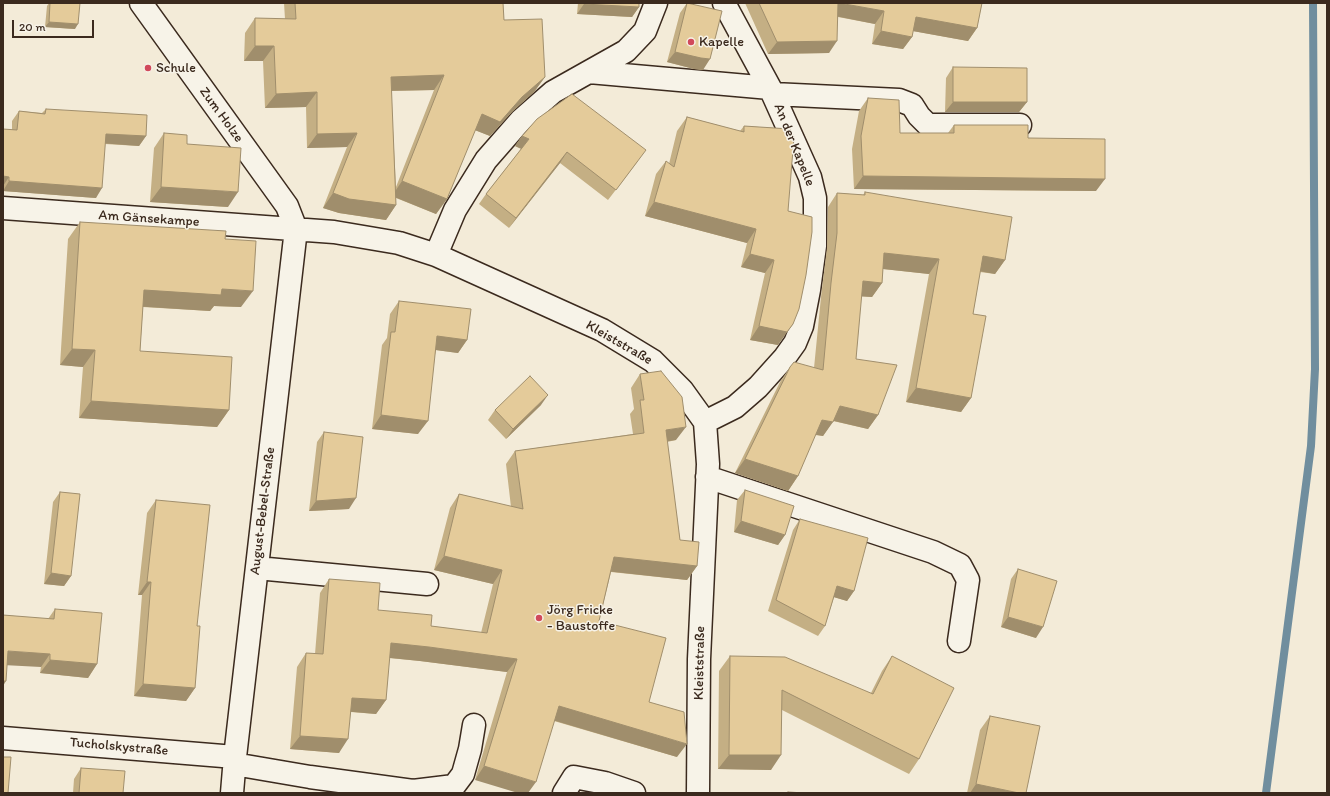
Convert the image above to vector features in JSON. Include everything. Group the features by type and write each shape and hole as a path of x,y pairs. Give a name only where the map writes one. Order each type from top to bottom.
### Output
{"street":[{"name":"Zum Holze","path":"141,3 287,206 296,229"},
{"path":"436,254 455,210 486,160 521,120 553,92 626,51 645,31 656,3"},
{"name":"An der Kapelle","path":"705,422 735,407 758,387 791,348 802,326 815,246 815,198 810,177 772,91 724,3"},
{"path":"589,72 772,91 900,100 912,104 919,116 928,125 1020,125"},
{"name":"Am Gänsekampe","path":"3,208 296,229"},
{"name":"Kleiststraße","path":"296,229 334,232 399,242 436,254 602,330 653,361 682,390 705,422 708,464 699,659 698,793"},
{"name":"August-Bebel-Straße","path":"232,793 234,760 296,229"},
{"path":"707,477 933,552 960,565 968,580 959,641"},
{"path":"257,568 427,584"},
{"name":"Tucholskystraße","path":"3,738 234,760 310,777 413,791 454,786 463,774 470,750 474,725"},
{"path":"564,793 574,777 605,783 634,793"}],"building":[{"path":"50,3 80,3 78,24 49,22"},
{"path":"295,3 503,3 504,20 542,19 545,77 522,97 500,122 482,114 447,199 402,181 444,75 391,77 396,205 349,199 333,193 357,133 317,134 317,92 276,94 274,46 255,46 255,18 296,19"},
{"path":"639,3 639,7 584,4"},
{"name":"Kapelle","path":"687,3 722,11 710,59 675,52"},
{"path":"759,3 838,3 837,41 777,42"},
{"path":"839,3 982,3 977,28 916,17 912,37 881,31 884,11"},
{"path":"953,67 1027,68 1027,102 953,102"},
{"path":"572,94 646,150 616,190 567,152 516,218 486,194 529,139 522,136 537,119"},
{"path":"868,98 899,100 900,133 954,133 954,125 1028,125 1028,138 1105,139 1105,179 863,176 861,136"},
{"path":"46,109 147,115 146,136 106,134 102,188 9,181 9,177 3,176 3,129 17,130 19,111 45,114"},
{"path":"687,117 744,132 744,126 790,129 794,137 788,211 812,217 812,232 806,275 799,309 793,324 787,332 759,326 774,260 750,254 756,229 654,202 666,161 674,167"},
{"path":"164,133 187,135 187,144 241,148 238,192 161,187"},
{"path":"865,192 1012,217 1005,260 983,256 973,314 986,316 971,398 916,388 939,259 884,253 882,283 863,281 856,359 897,365 878,415 840,406 833,422 822,420 798,476 745,459 790,367 794,362 823,370 837,233 837,193 865,195"},
{"path":"80,222 226,231 225,239 256,241 253,291 222,289 221,295 144,290 140,351 232,357 229,410 91,401 95,350 72,349"},
{"path":"399,301 471,309 467,340 437,336 428,421 381,415 391,332 395,332"},
{"path":"661,371 682,397 686,427 666,430 680,540 699,542 697,566 614,557 599,621 666,638 649,702 684,712 687,744 559,706 536,782 484,766 517,659 391,643 386,700 352,698 348,739 300,736 306,653 323,654 329,579 380,583 378,610 432,615 431,626 487,633 502,570 444,556 459,494 523,509 515,451 644,433 640,400 644,400 640,374"},
{"path":"530,376 548,395 513,429 495,410"},
{"path":"324,432 363,437 356,498 316,501"},
{"path":"745,490 794,506 785,535 741,521"},
{"path":"60,492 80,494 71,576 51,573"},
{"path":"156,500 210,505 197,626 200,626 195,688 143,684 151,582 147,582"},
{"path":"800,519 868,538 854,591 837,586 825,626 776,600"},
{"path":"1018,569 1057,581 1043,627 1008,617"},
{"path":"55,609 102,613 97,664 50,660 50,654 8,651 6,681 3,681 3,615 54,619"},
{"path":"730,656 785,657 873,694 892,656 954,688 919,759 782,690 781,755 729,755"},
{"path":"990,716 1040,726 1026,793 1019,793 976,784"},
{"path":"3,757 11,757 8,793 3,793"},
{"path":"81,768 125,771 123,793 79,793"}],"waterway":[{"path":"1266,793 1311,446 1315,369 1313,3"}],"place":[{"name":"Kapelle","path":"691,42"},
{"name":"Schule","path":"148,68"},
{"name":"Jörg Fricke - Baustoffe","path":"539,618"}]}
